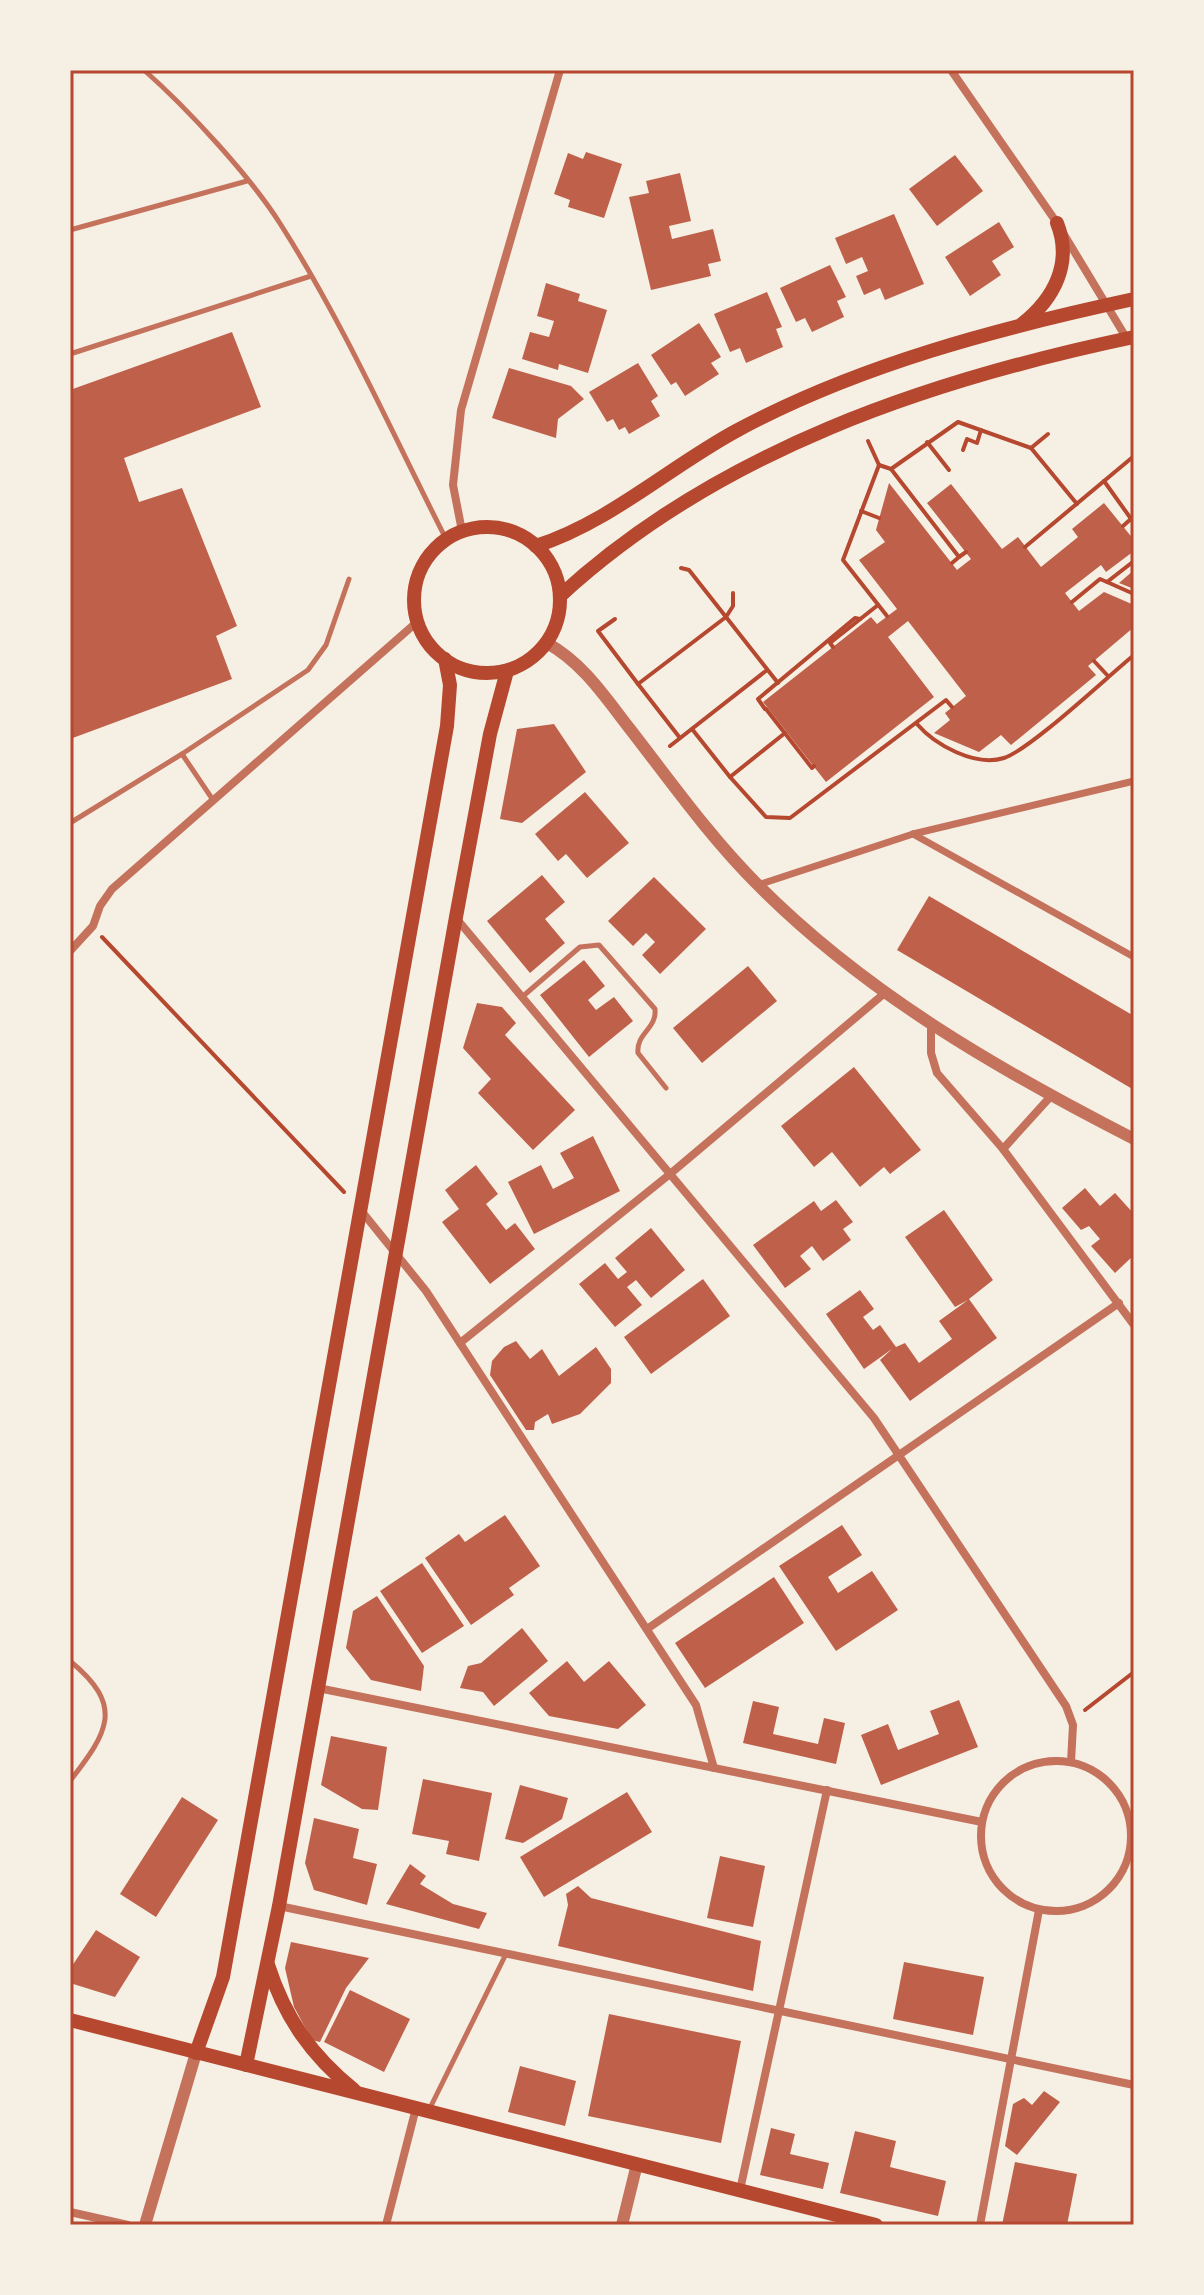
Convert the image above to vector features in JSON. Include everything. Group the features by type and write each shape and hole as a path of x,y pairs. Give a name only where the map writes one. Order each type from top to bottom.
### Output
{"main road":[{"path":"1014,329 1040,308 1058,281 1064,253 1057,223"},
{"path":"536,546 579,530 736,431 801,401 919,356 1134,299"},
{"path":"560,596 589,570 702,491 796,441 1026,362 1132,342"},
{"path":"501,528 536,546 553,569 560,596 558,621 547,643 529,660 507,671 470,671 445,659 429,645 417,622 414,599 418,576 429,555 446,539 462,531 501,528"},
{"path":"196,2053 223,1977 447,726 450,685 445,659"},
{"path":"246,2065 279,1906 490,734 507,671"},
{"path":"268,1963 290,2021 313,2052 357,2093"},
{"path":"70,2020 876,2225"}],"street":[{"path":"462,531 453,485 461,410 560,70"},
{"path":"951,70 1057,223 1132,342"},
{"path":"70,951 93,926 108,893 417,622"},
{"path":"547,643 579,664 721,845 758,885 886,992 931,1025 1051,1096 1134,1139"},
{"path":"758,885 913,834 1134,781"},
{"path":"913,834 1134,957"},
{"path":"456,917 874,1418 1072,1719 1071,1762"},
{"path":"460,1343 670,1174 886,992"},
{"path":"931,1025 931,1053 937,1073 1003,1149 1134,1325"},
{"path":"1003,1149 1051,1096"},
{"path":"359,1208 396,1250 460,1343 696,1705 714,1768"},
{"path":"647,1629 1119,1303"},
{"path":"318,1688 982,1822"},
{"path":"1071,1762 1106,1780 1123,1801 1131,1826 1131,1857 1116,1883 1089,1905 1056,1912 1039,1910 1013,1898 993,1877 982,1850 982,1822 999,1786 1014,1774 1041,1763 1071,1762"},
{"path":"740,2190 827,1790"},
{"path":"279,1906 1134,2085"},
{"path":"980,2225 1039,1910"},
{"path":"145,2225 196,2053"},
{"path":"386,2225 422,2110"},
{"path":"622,2225 637,2164"},
{"path":"70,2212 128,2225"}],"lane":[{"path":"144,70 247,181 280,223 311,276 446,539"},
{"path":"70,230 247,181"},
{"path":"70,354 311,276"},
{"path":"70,823 297,678 318,659 349,579"},
{"path":"182,754 214,800"},
{"path":"522,997 580,947 599,945 655,1009 654,1023 639,1039 638,1053 666,1088"},
{"path":"70,1661 96,1684 103,1696 106,1723 95,1748 70,1781"},
{"path":"422,2110 506,1953"}],"path":[{"path":"891,469 954,422 1031,448 1077,504"},
{"path":"963,450 967,439 977,443 981,430"},
{"path":"1031,448 1048,434"},
{"path":"868,441 879,465 843,560 887,616"},
{"path":"927,442 949,470"},
{"path":"1025,547 1134,456"},
{"path":"879,465 891,469 959,557"},
{"path":"1104,481 1133,521 1123,526"},
{"path":"861,511 879,518"},
{"path":"952,563 966,552"},
{"path":"1107,582 1134,561"},
{"path":"681,568 689,570 778,683"},
{"path":"1072,602 1100,579 1134,594"},
{"path":"638,684 726,617 733,606 733,593"},
{"path":"833,647 830,643 878,605"},
{"path":"814,766 812,768 758,699 855,618 860,619"},
{"path":"615,619 598,631 680,738"},
{"path":"917,724 936,743 982,759 1004,758 1134,655"},
{"path":"1094,661 1108,676"},
{"path":"670,746 767,670"},
{"path":"692,729 766,817 790,818 946,700 952,707"},
{"path":"730,777 785,733"},
{"path":"93,926 359,1208"},
{"path":"1072,1719 1134,1672"}],"building":[{"path":"586,152 622,164 604,218 568,207 570,200 554,194 568,153 583,159"},
{"path":"955,155 983,191 937,226 909,189"},
{"path":"680,173 691,221 669,226 672,239 713,229 721,261 708,264 711,276 651,290 629,197 649,193 646,181"},
{"path":"894,214 924,284 885,300 880,288 864,295 856,276 868,271 862,257 846,264 835,238"},
{"path":"999,222 1014,247 992,261 1001,275 970,296 945,257"},
{"path":"830,265 846,297 837,301 844,317 812,332 805,318 796,322 780,288"},
{"path":"546,283 580,294 578,301 607,310 588,373 559,364 558,370 522,359 530,332 549,337 554,321 537,316"},
{"path":"767,292 782,327 776,329 783,347 746,363 740,348 730,352 714,314"},
{"path":"699,323 721,357 711,363 719,374 685,396 676,382 671,385 651,355"},
{"path":"232,332 261,407 124,458 139,502 182,488 237,626 216,636 232,679 70,739 70,390"},
{"path":"638,363 658,396 651,401 660,416 629,434 625,427 619,430 613,419 607,422 589,392"},
{"path":"509,368 571,386 584,399 558,419 556,438 492,418"},
{"path":"889,483 957,570 971,559 927,503 951,484 1002,549 1018,537 1041,567 1078,537 1072,529 1104,503 1134,540 1134,551 1106,572 1101,565 1065,593 1079,611 1104,592 1134,605 1134,627 1088,666 1096,675 1011,745 1001,735 979,752 934,733 950,720 945,713 966,696 908,621 888,637 934,697 826,782 763,702 871,617 877,624 897,609 859,560 885,542 876,530"},
{"path":"1134,570 1134,589 1119,583"},
{"path":"554,724 586,772 522,823 500,819 517,729"},
{"path":"585,792 629,843 587,878 566,854 558,861 535,834"},
{"path":"542,875 565,902 545,919 565,943 530,973 487,921"},
{"path":"654,877 706,929 660,974 642,955 655,942 646,933 633,946 608,921"},
{"path":"929,896 1134,1016 1134,1090 897,950"},
{"path":"584,960 605,986 588,1000 596,1010 614,997 633,1021 589,1057 540,995"},
{"path":"748,966 777,1001 702,1063 673,1028"},
{"path":"477,1003 502,1007 516,1023 505,1035 575,1110 533,1150 478,1093 491,1079 463,1048"},
{"path":"854,1067 921,1150 890,1174 884,1167 860,1187 832,1152 814,1167 781,1126"},
{"path":"593,1136 620,1191 534,1234 508,1182 541,1165 553,1189 574,1178 560,1153"},
{"path":"476,1165 498,1194 486,1204 506,1230 515,1223 535,1249 490,1284 442,1222 459,1209 445,1190"},
{"path":"1085,1188 1100,1206 1115,1193 1134,1214 1134,1255 1115,1273 1091,1246 1100,1239 1089,1226 1081,1230 1062,1208"},
{"path":"836,1200 853,1222 843,1229 851,1240 823,1261 812,1246 800,1256 811,1269 785,1288 753,1245 814,1201 821,1211"},
{"path":"944,1210 993,1280 969,1299 997,1338 910,1401 880,1360 892,1349 864,1369 826,1314 860,1290 874,1309 863,1317 873,1330 880,1325 896,1347 905,1343 919,1363 952,1339 939,1321 968,1300 955,1307 905,1237"},
{"path":"651,1228 685,1270 651,1298 636,1280 627,1287 642,1305 615,1327 579,1284 605,1263 618,1279 627,1272 615,1258"},
{"path":"703,1279 730,1316 651,1374 624,1337"},
{"path":"516,1341 530,1359 542,1349 559,1376 596,1347 611,1369 611,1383 580,1414 552,1424 548,1414 535,1422 534,1430 526,1430 490,1375 492,1361 504,1347"},
{"path":"505,1515 540,1566 509,1588 514,1595 471,1625 425,1558 459,1534 465,1542"},
{"path":"842,1525 862,1555 828,1577 838,1593 872,1571 898,1610 836,1651 779,1566"},
{"path":"422,1563 464,1626 422,1653 380,1591"},
{"path":"774,1577 804,1623 705,1688 675,1643"},
{"path":"377,1596 424,1666 421,1691 371,1680 346,1648 353,1611"},
{"path":"522,1628 548,1661 494,1706 483,1692 460,1688 468,1666 481,1663"},
{"path":"567,1661 584,1682 609,1661 646,1705 618,1729 549,1716 529,1693"},
{"path":"959,1700 978,1747 881,1785 861,1735 888,1724 898,1750 939,1734 930,1711"},
{"path":"753,1701 779,1707 773,1734 818,1744 824,1718 845,1723 836,1764 743,1743"},
{"path":"331,1736 387,1747 378,1810 362,1809 321,1785"},
{"path":"423,1779 492,1793 479,1861 446,1854 449,1841 412,1834"},
{"path":"520,1785 568,1798 562,1819 523,1843 505,1839"},
{"path":"627,1792 652,1832 544,1897 520,1857"},
{"path":"182,1797 218,1820 156,1917 120,1894"},
{"path":"314,1818 359,1829 353,1858 377,1864 367,1905 314,1890 305,1863"},
{"path":"720,1856 765,1866 753,1927 707,1918"},
{"path":"410,1864 426,1876 420,1884 453,1904 487,1913 479,1929 386,1904"},
{"path":"578,1886 591,1898 761,1941 753,1991 558,1946 568,1905 566,1894"},
{"path":"96,1930 140,1957 115,1997 70,1983 70,1969"},
{"path":"291,1942 369,1958 346,1988 320,2042 312,2040 294,2007 285,1968"},
{"path":"904,1962 984,1977 973,2035 893,2019"},
{"path":"350,1990 410,2019 384,2072 324,2042"},
{"path":"609,2014 741,2041 721,2143 588,2116"},
{"path":"520,2066 576,2081 565,2126 508,2112"},
{"path":"1044,2091 1060,2102 1017,2155 1005,2146 1013,2104 1024,2098 1032,2105"},
{"path":"771,2128 795,2134 790,2154 829,2163 823,2189 760,2175"},
{"path":"855,2131 896,2141 890,2167 946,2181 938,2216 840,2193"},
{"path":"1015,2162 1077,2174 1067,2225 1002,2225"}]}
